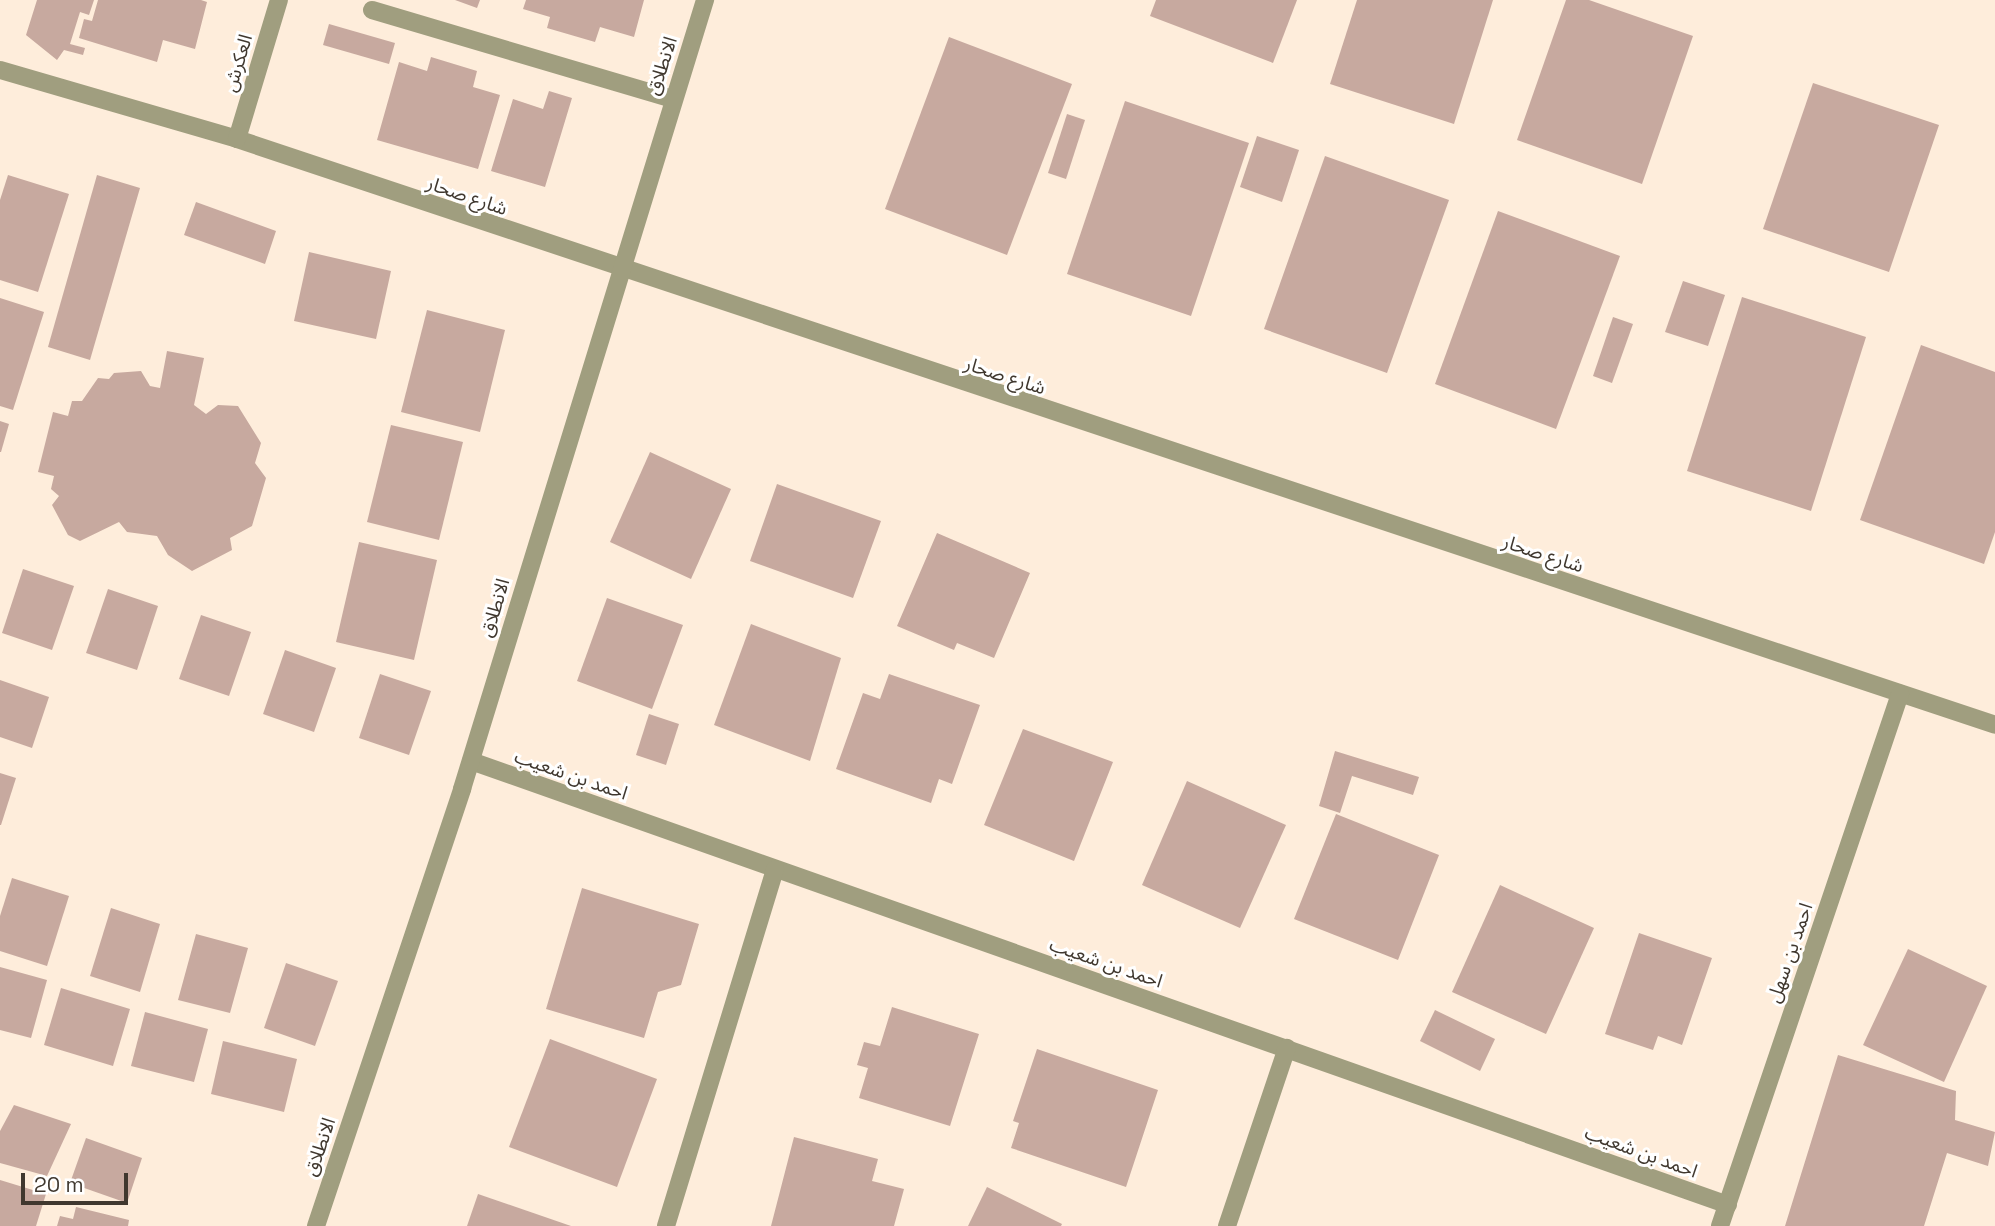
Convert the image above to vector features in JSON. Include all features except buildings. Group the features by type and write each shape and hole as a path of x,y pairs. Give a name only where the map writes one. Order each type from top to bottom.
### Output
{"street":[{"name":"العكرش","path":"237,139 279,0"},
{"name":"الانطلاق","path":"316,1226 471,761 618,270 705,0"},
{"path":"372,10 673,99"},
{"name":"شارع صحار","path":"0,70 237,139 618,270 1995,724"},
{"name":"احمد بن سهل","path":"1720,1226 1900,694"},
{"name":"احمد بن شعيب","path":"471,761 1728,1205"},
{"path":"666,1226 775,869"},
{"path":"1227,1226 1287,1048"}]}
